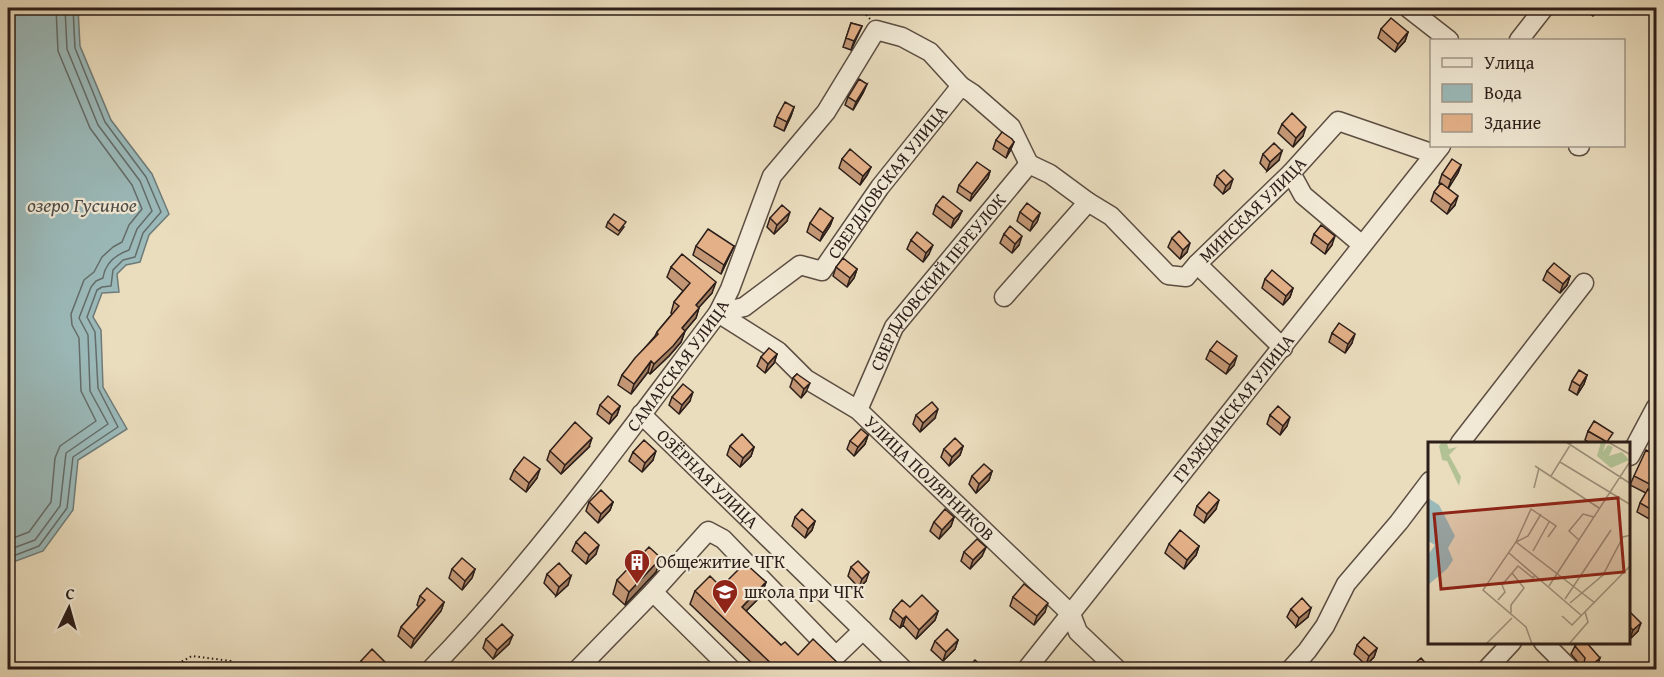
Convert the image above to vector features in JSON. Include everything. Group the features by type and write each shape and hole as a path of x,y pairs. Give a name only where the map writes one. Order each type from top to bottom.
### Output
{"street":[{"path":"1407,8 1448,39"},
{"path":"1520,39 1544,8"},
{"name":"САМАРСКАЯ УЛИЦА","path":"430,669 465,634 547,538 718,313 730,289 772,176 826,112 876,30 902,36 930,52 961,86"},
{"path":"961,86 1011,127 1029,164 1050,174 1111,216 1168,275 1186,277 1197,264"},
{"name":"СВЕРДЛОВСКАЯ УЛИЦА","path":"718,313 744,307 800,265 822,271 880,187 961,86"},
{"name":"МИНСКАЯ УЛИЦА","path":"1283,348 1197,264 1291,173 1338,121 1438,150"},
{"name":"ГРАЖДАНСКАЯ УЛИЦА","path":"1026,669 1283,348 1361,244 1438,150"},
{"name":"СВЕРДЛОВСКИЙ ПЕРЕУЛОК","path":"858,410 894,327 1029,164"},
{"path":"1291,173 1303,195 1361,244"},
{"path":"1004,297 1088,202"},
{"path":"1461,442 1584,283"},
{"name":"УЛИЦА ПОЛЯРНИКОВ","path":"718,313 778,351 806,378 858,410 1071,614 1078,632 1118,669"},
{"path":"1631,452 1656,407"},
{"name":"ОЗЁРНАЯ УЛИЦА","path":"641,414 904,669"},
{"path":"1290,669 1307,651 1325,626 1346,584 1399,522 1428,484"},
{"path":"577,669 653,592 708,531 723,539 836,656 863,630"},
{"path":"653,592 732,669"},
{"path":"1486,669 1510,644"},
{"path":"1545,644 1571,669"}],"path":[{"path":"166,669 192,656 231,661 248,669"},
{"path":"1646,669 1656,660"}],"water":[{"name":"озеро Гусиное","path":"8,8 78,8 80,46 111,120 152,174 169,214 149,235 140,262 126,265 117,274 119,292 102,293 93,317 101,330 103,387 127,429 78,460 73,510 43,551 8,564"}],"building":[{"path":"1391,18 1408,32 1398,44 1381,29"},
{"path":"851,23 862,26 854,41 846,38"},
{"path":"859,79 867,84 856,102 848,97"},
{"path":"785,102 794,107 787,122 777,117"},
{"path":"1292,113 1306,127 1296,138 1282,124"},
{"path":"1002,132 1014,142 1009,149 996,140"},
{"path":"1274,143 1282,151 1270,162 1263,154"},
{"path":"850,149 871,167 863,176 842,159"},
{"path":"1452,159 1461,165 1451,180 1442,174"},
{"path":"977,162 990,171 972,194 959,185"},
{"path":"1224,170 1233,179 1226,186 1217,176"},
{"path":"1441,183 1458,196 1451,205 1434,192"},
{"path":"943,196 962,211 954,219 936,205"},
{"path":"1027,203 1040,213 1033,222 1020,212"},
{"path":"782,205 790,212 777,225 770,218"},
{"path":"820,208 833,218 823,233 810,223"},
{"path":"614,214 626,222 619,231 608,222"},
{"path":"1321,225 1335,236 1328,245 1314,234"},
{"path":"1010,226 1022,236 1015,244 1004,234"},
{"path":"708,229 734,246 724,265 696,246"},
{"path":"1179,231 1190,243 1183,250 1172,238"},
{"path":"917,232 933,245 926,253 911,240"},
{"path":"682,254 716,282 696,305 699,308 682,328 685,331 673,346 654,364 651,361 634,384 622,375 679,306 674,302 690,283 671,267"},
{"path":"843,258 857,269 850,278 836,267"},
{"path":"1554,263 1570,276 1563,284 1547,271"},
{"path":"1272,270 1293,288 1286,296 1265,279"},
{"path":"1339,323 1355,334 1348,344 1332,333"},
{"path":"1217,341 1237,356 1230,365 1210,350"},
{"path":"769,348 777,354 768,364 761,357"},
{"path":"1579,370 1587,375 1580,386 1572,381"},
{"path":"797,374 810,383 804,389 793,378"},
{"path":"683,384 693,392 682,405 672,397"},
{"path":"608,396 620,406 612,415 600,405"},
{"path":"932,402 938,409 923,423 916,415"},
{"path":"1278,406 1290,417 1283,426 1270,415"},
{"path":"1594,421 1613,433 1607,442 1588,431"},
{"path":"575,422 592,438 565,465 550,451"},
{"path":"861,429 868,435 858,447 850,441"},
{"path":"742,434 754,447 743,458 730,446"},
{"path":"955,438 963,446 952,457 944,449"},
{"path":"644,440 656,451 645,463 633,452"},
{"path":"1646,450 1656,456 1650,471 1656,474 1655,487 1634,476"},
{"path":"524,457 540,469 529,483 514,470"},
{"path":"984,464 992,471 979,484 972,476"},
{"path":"1648,489 1656,494 1654,511 1640,503"},
{"path":"601,490 613,502 601,514 589,502"},
{"path":"1209,492 1219,500 1207,514 1197,506"},
{"path":"802,509 815,521 808,529 795,517"},
{"path":"945,509 954,517 942,530 934,522"},
{"path":"1180,530 1199,546 1187,560 1169,544"},
{"path":"585,532 599,545 589,555 576,542"},
{"path":"977,539 986,547 973,560 964,552"},
{"path":"649,547 661,558 629,592 617,580"},
{"path":"462,558 475,569 465,581 452,569"},
{"path":"858,561 869,572 862,579 851,567"},
{"path":"559,563 571,576 559,587 547,574"},
{"path":"745,563 766,582 742,607 781,645 785,642 798,655 813,639 844,669 777,669 695,591 710,576 721,587"},
{"path":"1024,584 1048,603 1037,616 1013,597"},
{"path":"427,588 444,602 414,639 401,627 425,600 420,596"},
{"path":"922,595 938,611 919,630 906,616 903,619 893,610 902,600 910,607"},
{"path":"1302,598 1311,608 1299,618 1291,609"},
{"path":"1631,613 1641,623 1633,630 1631,628"},
{"path":"502,624 513,635 497,650 486,639"},
{"path":"947,629 958,640 946,652 935,641"},
{"path":"1364,637 1377,648 1369,656 1357,645"},
{"path":"1588,644 1600,658 1587,669 1583,669 1585,658 1575,646"},
{"path":"372,649 387,664 382,669 370,669 361,661"},
{"path":"1421,658 1430,668 1415,669 1412,666"},
{"path":"975,660 985,669 966,669"}],"place":[{"name":"Общежитие ЧГК","path":"637,585"},
{"name":"школа при ЧГК","path":"725,615"}]}
